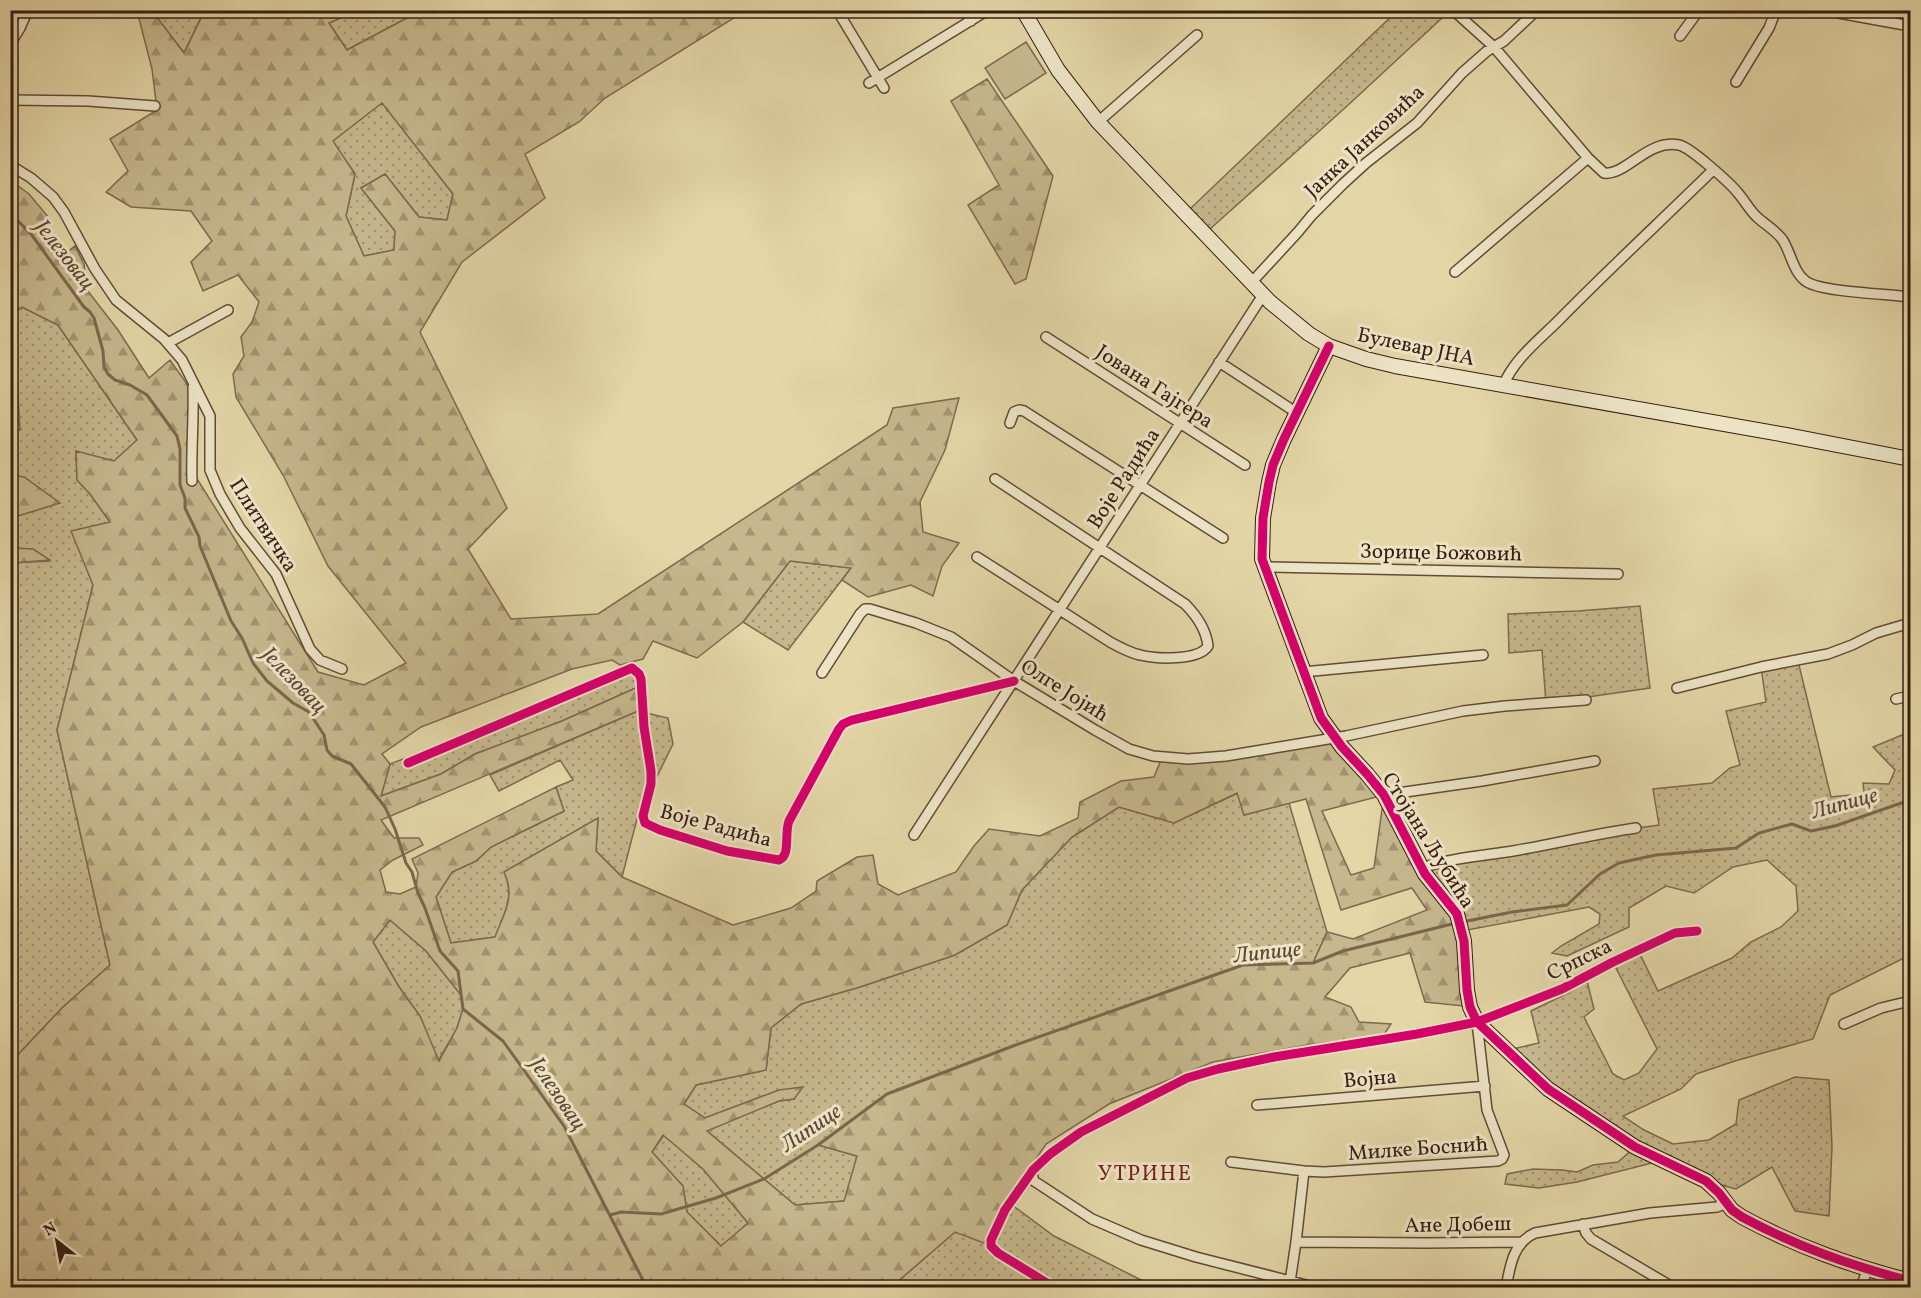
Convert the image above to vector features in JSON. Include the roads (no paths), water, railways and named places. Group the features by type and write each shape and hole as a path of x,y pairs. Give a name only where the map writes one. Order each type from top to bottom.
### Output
{"street":[{"path":"10,44 28,10"},
{"path":"837,10 884,88"},
{"path":"965,10 971,21"},
{"path":"869,83 988,10"},
{"name":"Булевар ЈНА","path":"1023,10 1058,70 1098,122 1263,295 1290,320 1329,346 1366,360 1911,459"},
{"path":"1453,10 1494,47 1598,169 1608,174 1657,147 1681,145 1736,190 1757,217 1778,234 1801,277 1807,282 1825,288 1911,297"},
{"name":"Јанка Јанковића","path":"1251,283 1316,210 1366,163 1417,123 1462,73 1481,56 1504,41 1537,10"},
{"path":"1680,36 1699,10"},
{"path":"1736,81 1769,28 1776,10"},
{"path":"1822,10 1911,26"},
{"path":"1890,22 1894,10"},
{"path":"1098,122 1197,34"},
{"path":"10,100 88,101 155,106"},
{"path":"1455,273 1588,158"},
{"name":"Плитвичка","path":"10,165 31,178 53,197 116,300 168,343 183,360 210,416 210,470 220,494 249,541 276,574 310,649 320,660 342,669"},
{"path":"1503,386 1508,374 1519,360 1713,170"},
{"name":"Воје Радића","path":"914,835 1263,295"},
{"path":"168,343 228,309"},
{"name":"Јована Гајгера","path":"1046,337 1245,465"},
{"name":"Стојана Љубића","path":"1329,346 1278,453 1269,482 1262,535 1264,567 1321,718 1334,738 1384,795 1422,868 1460,922 1467,990 1470,1007 1477,1022 1548,1089 1635,1147 1706,1181 1736,1213 1817,1253 1911,1281"},
{"path":"1219,362 1297,413"},
{"path":"192,481 193,381"},
{"path":"1010,423 1014,412 1024,411 1223,538"},
{"path":"977,557 1110,642 1140,655 1177,657 1203,652 1208,646 1199,621 1180,600 994,479"},
{"name":"Зорице Божовић","path":"1264,567 1618,574"},
{"name":"Олге Јојић","path":"822,673 860,614 865,609 870,609 951,637 1014,681 1129,749 1153,756 1188,759 1209,758 1334,738 1463,711 1586,700"},
{"path":"1677,688 1828,654 1876,633 1911,623"},
{"path":"1303,672 1483,656"},
{"name":"Воје Радића","path":"408,763 632,668 641,679 643,717 651,771 651,784 643,816 645,823 727,851 779,860 786,855 785,836 789,821 843,724 1014,681"},
{"path":"1896,699 1911,696"},
{"path":"1384,795 1595,761"},
{"path":"1422,868 1636,828"},
{"name":"Српска","path":"1055,1287 998,1253 991,1246 994,1233 1005,1210 1036,1166 1081,1132 1187,1078 1218,1069 1274,1058 1477,1022 1562,989 1666,936 1697,931"},
{"path":"1844,1024 1881,1008 1911,1001"},
{"name":"Милке Боснић","path":"1231,1162 1304,1171 1502,1159 1504,1155 1487,1110 1477,1022"},
{"name":"Војна","path":"1257,1105 1485,1086"},
{"path":"1290,1281 1304,1171"},
{"path":"1032,1174 1034,1181 1066,1203 1092,1219 1117,1230 1168,1249 1318,1287"},
{"name":"Ане Добеш","path":"1296,1242 1521,1242 1534,1233 1650,1213 1717,1207 1727,1203"},
{"path":"1583,1224 1591,1239 1674,1287"},
{"path":"1506,1287 1513,1259 1521,1242"},
{"path":"1861,1287 1868,1270"}],"waterway":[{"name":"Јелезовац","path":"10,213 31,234 94,318 103,351 104,367 108,374 115,380 130,385 147,395 177,436 180,449 180,485 185,498 185,508 199,537 200,546 231,621 242,638 253,663 267,681 293,703 309,712 324,735 327,750 332,756 351,764 385,807 406,863 412,872 440,951 458,971 463,1009 503,1041 564,1126 647,1288"},
{"name":"Липице","path":"1462,922 1512,912 1567,905 1600,874 1619,863 1656,855 1736,848 1759,833 1792,824 1811,831 1835,826 1910,800"},
{"name":"Липице","path":"610,1215 621,1212 661,1214 716,1198 764,1179 818,1145 887,1094 1013,1046 1243,965 1313,963 1343,951 1456,923"}],"district":[{"name":"УТРИНЕ","path":"1145,1172"}]}
